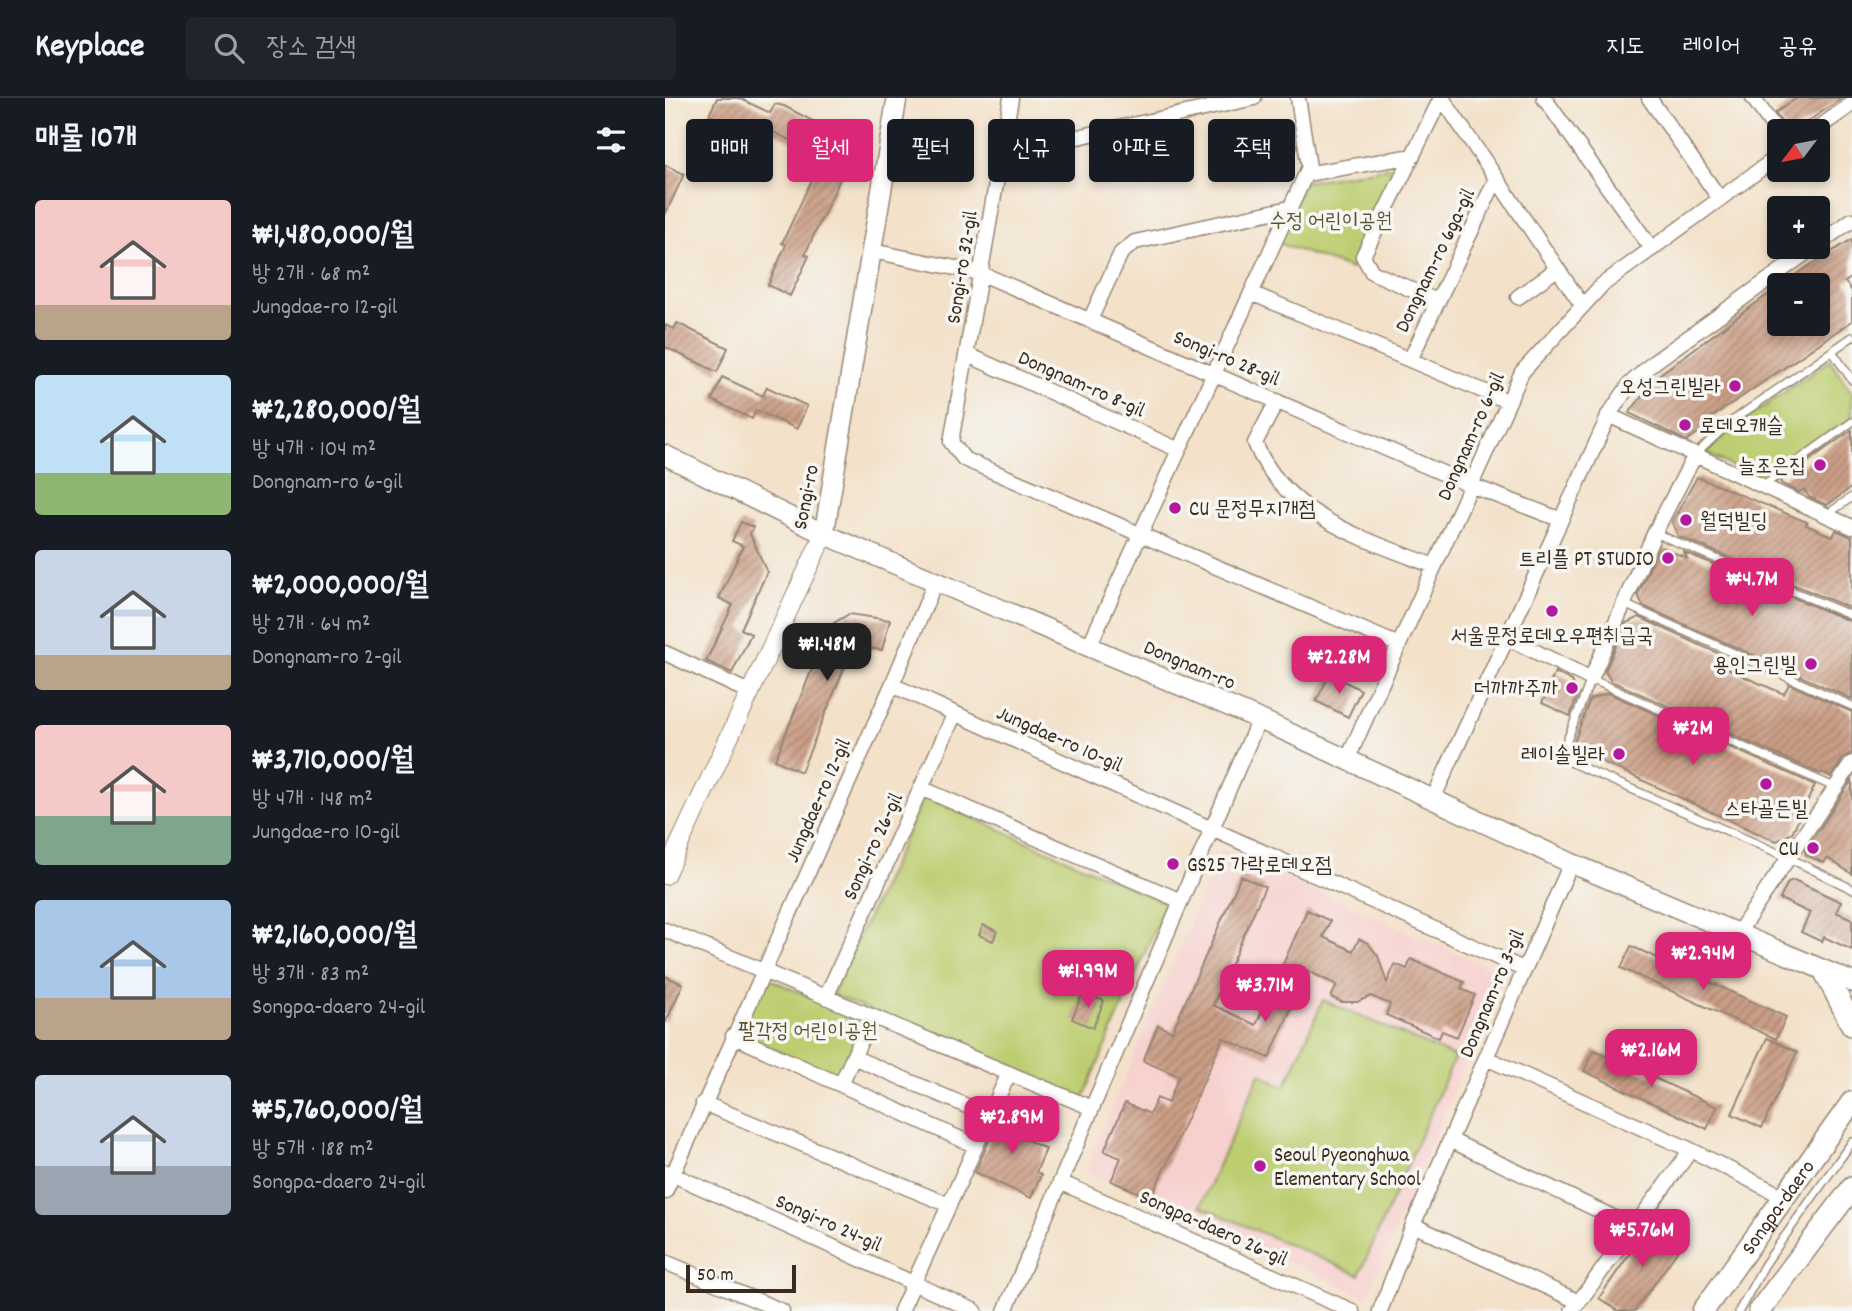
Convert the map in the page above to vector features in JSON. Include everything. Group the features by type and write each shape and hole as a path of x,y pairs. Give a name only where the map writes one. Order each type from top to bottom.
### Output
{"main road":[{"name":"Songi-ro","path":"824,534 897,98"},
{"name":"Dongnam-ro","path":"665,455 824,534 1259,719 1571,863 1852,982"},
{"path":"1825,972 1852,1025"},
{"name":"Songpa-daero","path":"1703,1311 1782,1196 1852,1102"},
{"path":"1759,1311 1852,1188"}],"street":[{"name":"Songi-ro 32-gil","path":"1007,119 1011,98"},
{"path":"1075,138 1254,98"},
{"path":"1089,646 1308,167 1298,98"},
{"path":"1437,301 1372,271 1363,256 1442,98 1582,305"},
{"path":"1544,98 1652,249"},
{"path":"1649,98 1720,199"},
{"path":"1753,98 1768,119"},
{"path":"1831,119 1852,104"},
{"path":"1305,174 1413,156"},
{"name":"Dongnam-ro 6-gil","path":"1348,758 1522,372 1602,285 1767,165"},
{"name":"Dongnam-ro 6ga-gil","path":"1409,360 1496,179"},
{"name":"Songi-ro 32-gil","path":"996,182 951,442 964,459 1139,534"},
{"path":"1090,320 1121,253 1135,242 1290,208"},
{"path":"1830,235 1852,219"},
{"name":"Songi-ro 28-gil","path":"872,251 980,273 1470,485 1559,519"},
{"path":"1433,799 1608,415 1630,384 1653,363 1797,259"},
{"path":"1518,297 1557,269"},
{"name":"Dongnam-ro 6ga-gil","path":"1251,293 1507,401"},
{"name":"Dongnam-ro 8-gil","path":"968,355 1178,450"},
{"path":"1277,401 1255,443 1264,465 1299,501 1338,529 1434,566"},
{"path":"1608,415 1694,457 1852,527"},
{"path":"1506,637 1591,679 1654,532 1694,457"},
{"name":"Songi-ro","path":"665,875 824,534"},
{"path":"1139,534 1399,645"},
{"name":"Jungdae-ro 12-gil","path":"665,1192 669,1173 892,685 936,580"},
{"path":"665,653 749,692"},
{"name":"Jungdae-ro 10-gil","path":"892,685 1523,969"},
{"name":"Songi-ro 26-gil","path":"826,997 955,713"},
{"path":"1005,1311 1259,719"},
{"path":"1738,933 1852,763"},
{"path":"921,788 1181,901"},
{"name":"Dongnam-ro 3-gil","path":"1380,1311 1413,1225 1571,863"},
{"path":"665,930 1092,1108"},
{"path":"841,1084 872,1016"},
{"path":"733,1036 976,1146"},
{"path":"853,1057 990,1116"},
{"path":"1486,1058 1691,1150 1782,1196"},
{"path":"901,1311 1009,1073"},
{"path":"703,1103 949,1205"},
{"path":"1450,1140 1634,1227"},
{"path":"1413,1225 1575,1307 1691,1150"},
{"name":"Songi-ro 24-gil","path":"669,1173 975,1311"},
{"name":"Songpa-daero 26-gil","path":"1060,1182 1352,1311"},
{"path":"665,1262 782,1311"}],"lane":[{"path":"1694,457 1729,423 1852,337"},
{"path":"1832,351 1852,380"},
{"path":"1764,486 1852,422"},
{"path":"1826,516 1852,497"},
{"path":"1654,532 1852,616"},
{"path":"1623,604 1852,706"},
{"path":"1835,788 1591,679 1564,748 1572,763 1787,857 1852,889"},
{"path":"1739,1311 1778,1245 1852,1142"}],"shaded area":[{"path":"1222,848 1503,974 1367,1297 1085,1171"}],"green space":[{"name":"수정 어린이공원","path":"1402,165 1351,269 1278,243 1304,182"},
{"path":"1830,360 1852,393 1852,419 1762,482 1706,453 1732,429"},
{"path":"924,796 1166,903 1084,1097 832,995"},
{"name":"팔각정 어린이공원","path":"765,977 864,1021 838,1078 738,1034"},
{"path":"1323,1000 1455,1057 1359,1275 1200,1206 1260,1073 1285,1087"}],"building":[{"path":"717,98 739,98 770,113 775,104 809,119 787,119 787,139 773,132 773,119 718,119 709,115"},
{"path":"1797,98 1843,98 1811,119 1779,119 1775,113"},
{"path":"665,165 684,174 665,215"},
{"path":"811,182 839,182 805,254 809,256 790,296 768,285 786,245 782,243"},
{"path":"1852,239 1852,277 1845,282 1852,291 1852,321 1711,418 1714,421 1687,441 1629,413 1659,375 1767,295 1767,336 1830,336 1830,273 1798,273 1820,259 1830,259 1830,253"},
{"path":"677,323 728,348 717,372 665,347 665,325 674,329"},
{"path":"722,377 763,396 767,387 807,406 797,429 756,410 752,419 712,400"},
{"path":"1852,430 1852,487 1827,505 1809,497 1804,489 1799,492 1782,484 1780,481"},
{"path":"1697,477 1807,522 1806,525 1833,537 1836,530 1852,537 1852,609 1678,536 1672,522"},
{"path":"741,522 753,527 750,534 767,572 741,629 751,634 732,673 706,661 733,605 719,598 743,546 732,541"},
{"path":"1663,548 1687,558 1684,552 1852,622 1852,699 1643,606 1638,595 1657,551"},
{"path":"849,614 890,620 882,650 853,647 801,772 775,760 834,623"},
{"path":"1639,617 1722,655 1720,665 1745,677 1784,694 1789,684 1852,712 1852,753 1844,757 1831,777 1611,681 1605,671 1626,623"},
{"path":"1555,672 1572,681 1578,694 1570,716 1542,703"},
{"path":"1330,674 1361,690 1348,717 1316,701"},
{"path":"1608,693 1815,785 1792,833 1777,841 1766,837 1572,748 1590,699"},
{"path":"1852,780 1852,874 1827,858 1824,863 1806,855 1805,851"},
{"path":"1241,876 1265,887 1213,1005 1256,1025 1307,910 1330,921 1323,937 1353,951 1359,939 1368,943 1378,956 1387,983 1395,964 1407,969 1411,959 1464,982 1461,989 1475,995 1457,1037 1442,1031 1439,1038 1386,1015 1390,1004 1371,996 1357,1002 1341,1002 1331,997 1337,985 1308,971 1269,1058 1223,1038 1151,1198 1111,1181 1121,1158 1104,1151 1125,1103 1150,1114 1157,1098 1168,1103 1179,1076 1143,1061 1158,1025 1172,1032"},
{"path":"1794,880 1841,902 1836,912 1852,919 1852,950 1824,937 1822,942 1801,932 1810,913 1780,899 1788,882"},
{"path":"983,925 997,931 993,941 979,935"},
{"path":"1631,946 1786,1017 1776,1039 1621,968"},
{"path":"665,976 683,984 665,1024"},
{"path":"1083,992 1104,1001 1093,1028 1072,1019"},
{"path":"1767,1038 1797,1052 1762,1128 1732,1114"},
{"path":"1594,1050 1717,1107 1707,1129 1584,1071"},
{"path":"1004,1107 1029,1119 1020,1137 1046,1149 1036,1172 1041,1175 1031,1198 975,1172"},
{"path":"1653,1220 1684,1242 1635,1311 1618,1311 1599,1298"}],"place":[{"name":"오성그린빌라","path":"1735,386"},
{"name":"로데오캐슬","path":"1685,425"},
{"name":"늘조은집","path":"1820,465"},
{"name":"CU 문정무지개점","path":"1175,508"},
{"name":"월덕빌딩","path":"1686,520"},
{"name":"트리플 PT STUDIO","path":"1668,558"},
{"name":"서울문정로데오우편취급국","path":"1552,611"},
{"name":"용인그린빌","path":"1811,664"},
{"name":"더까까주까","path":"1572,688"},
{"name":"레이솔빌라","path":"1619,754"},
{"name":"스타골든빌","path":"1766,784"},
{"name":"CU","path":"1813,848"},
{"name":"GS25 가락로데오점","path":"1173,864"},
{"name":"Seoul Pyeonghwa Elementary School","path":"1260,1166"}]}
